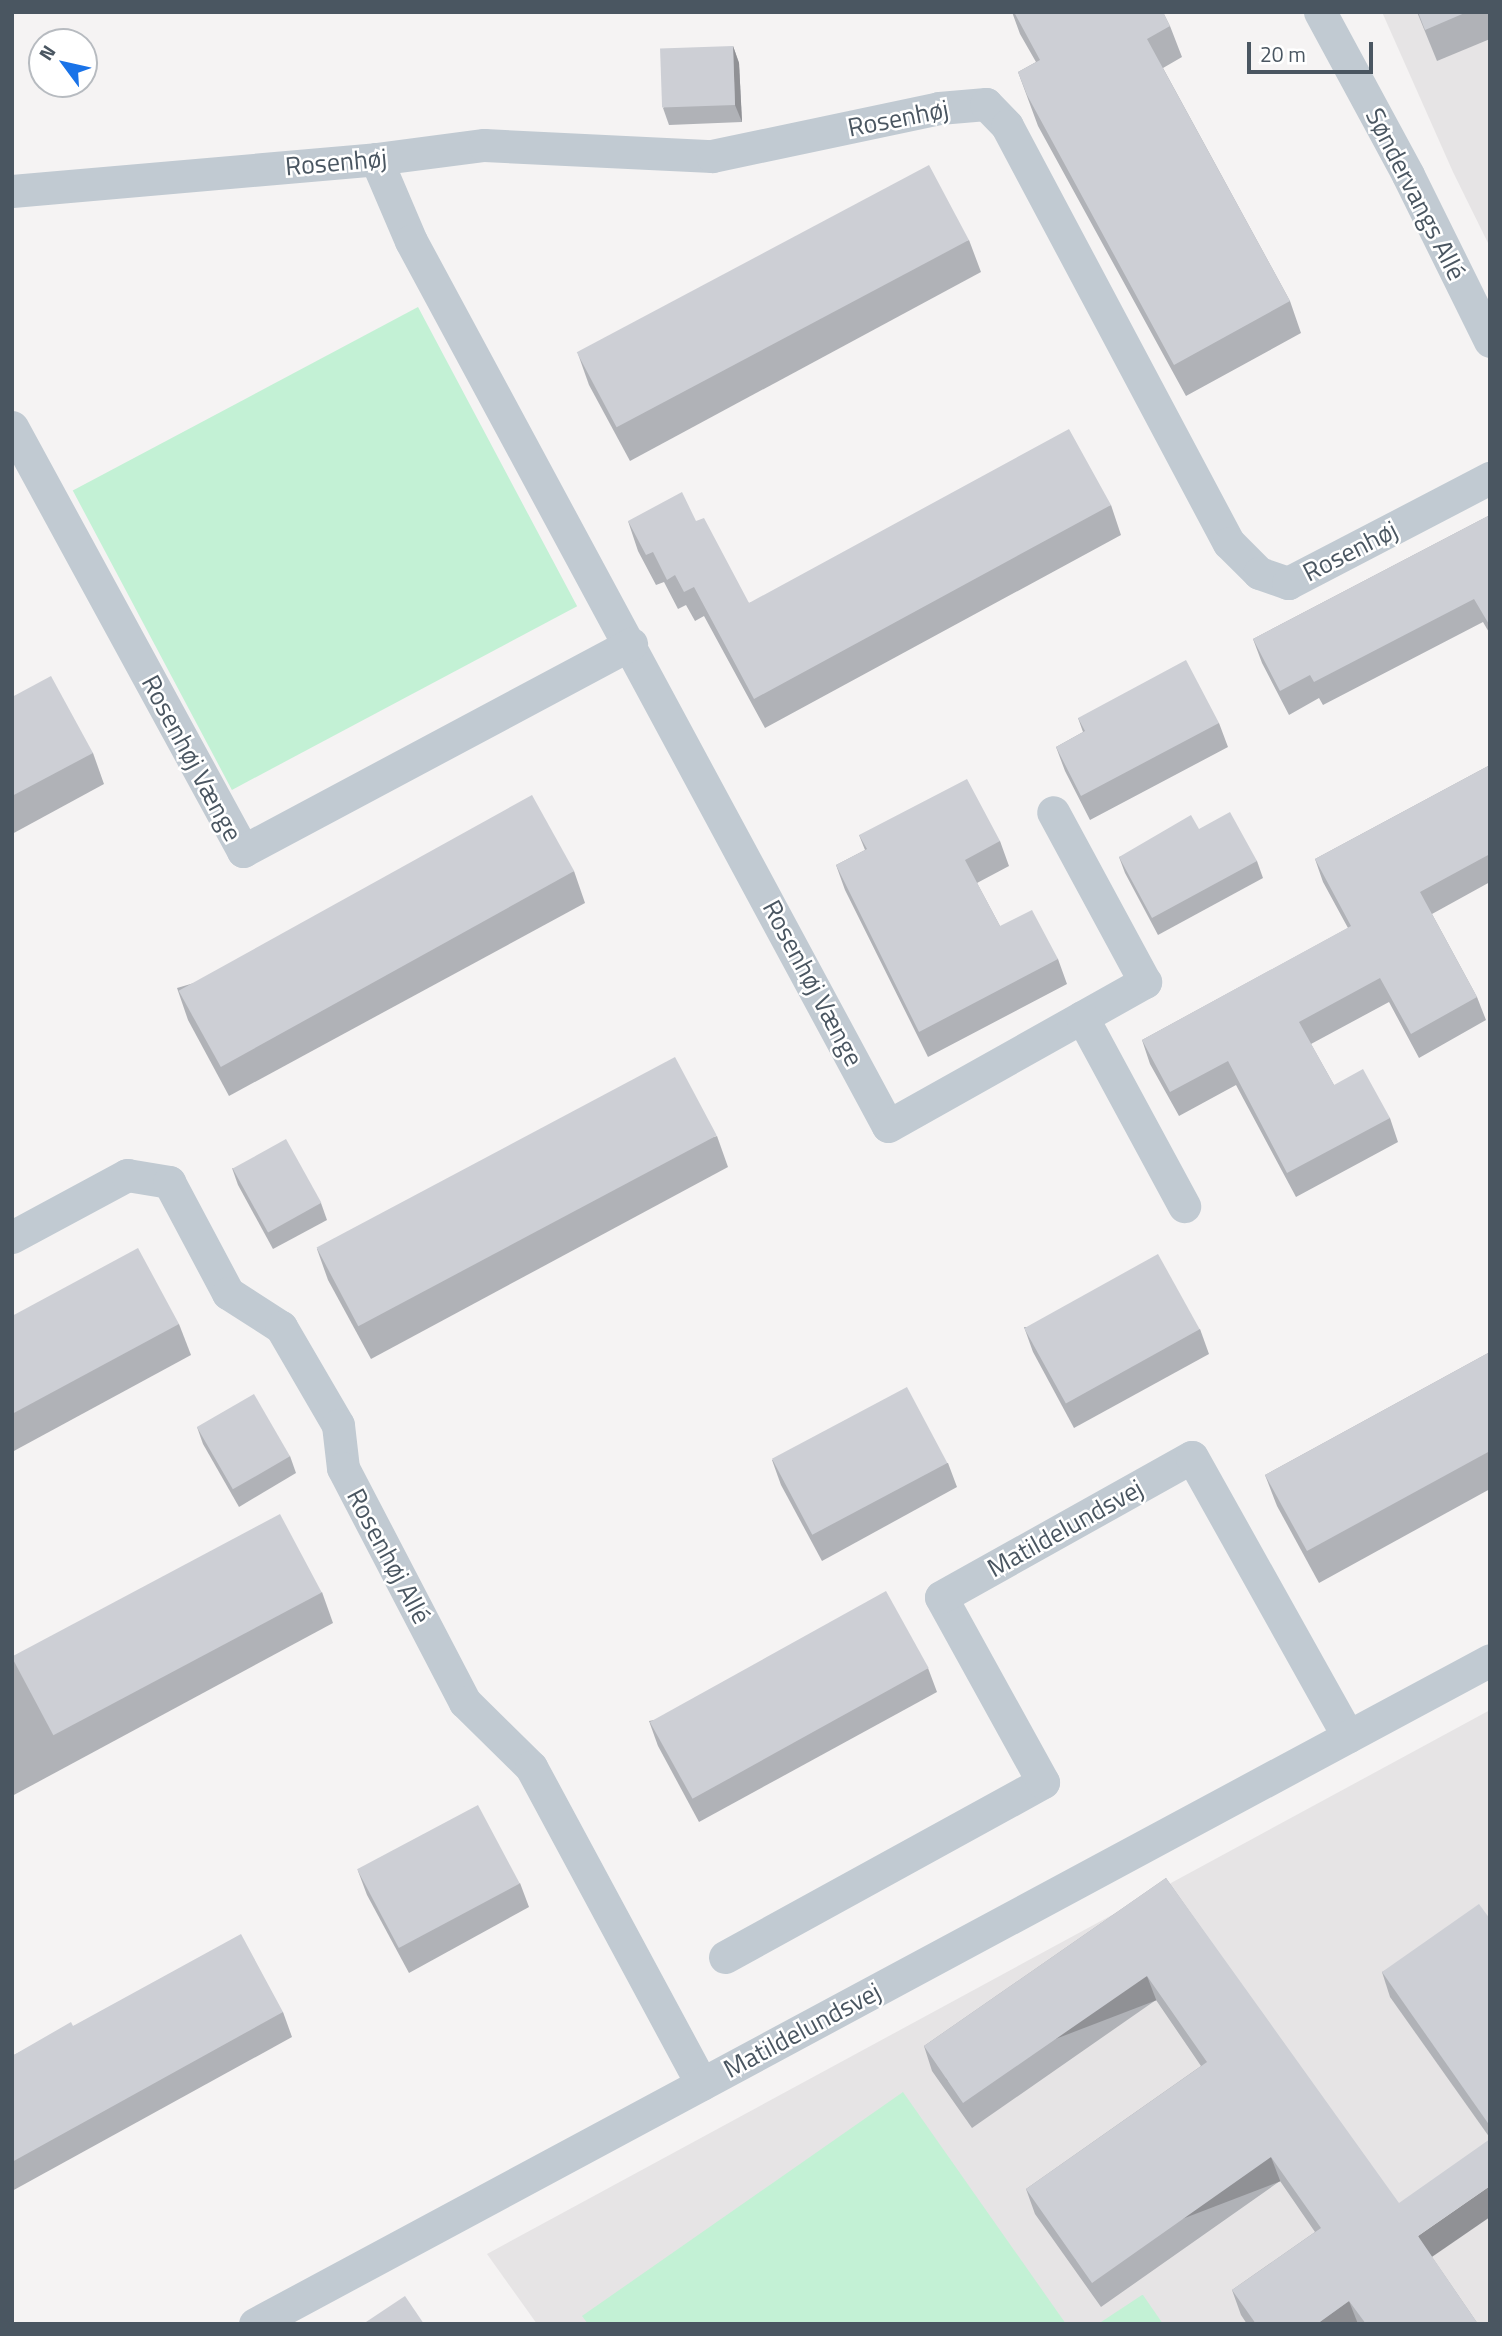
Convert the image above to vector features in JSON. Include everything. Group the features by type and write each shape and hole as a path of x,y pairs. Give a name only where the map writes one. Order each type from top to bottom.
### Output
{"street":[{"name":"Søndervangs Allé","path":"1320,12 1408,175 1490,341"},
{"name":"Rosenhøj","path":"12,191 376,159 484,145 712,156 939,108 986,104 1007,126 1229,543 1258,573 1288,583 1490,478"},
{"name":"Rosenhøj Vænge","path":"376,159 411,241 631,644 888,1126 1145,982 1053,812"},
{"name":"Rosenhøj Vænge","path":"12,427 243,851 631,644"},
{"path":"1082,1017 1184,1206"},
{"name":"Rosenhøj Allé","path":"12,1237 127,1175 169,1182 228,1293 281,1327 338,1425 343,1468 465,1702 531,1767 702,2084"},
{"name":"Matildelundsvej","path":"724,1957 1043,1782 941,1597 1192,1457 1348,1736"},
{"name":"Matildelundsvej","path":"255,2324 1490,1660"}],"shaded area":[{"path":"1382,12 1490,12 1490,247 1453,172"},
{"path":"1490,1710 1490,2324 537,2324 487,2254"}],"green space":[{"path":"418,307 577,606 232,790 73,491"},
{"path":"903,2092 1066,2324 588,2324 582,2316"},
{"path":"1142,2295 1163,2324 1098,2324"}],"building":[{"path":"1014,12 1163,12 1170,26 1147,39 1290,301 1174,365 1027,95 1018,72 1040,60"},
{"path":"1418,12 1467,12 1425,30"},
{"path":"733,46 735,105 662,108 660,49"},
{"path":"929,165 969,240 617,427 577,352"},
{"path":"1069,429 1111,505 754,699 694,587 684,592 675,575 667,580 653,552 646,555 628,521 682,492 696,521 704,518 749,603"},
{"path":"1490,515 1490,626 1474,599 1314,682 1310,675 1280,691 1253,639"},
{"path":"1186,660 1219,723 1081,796 1056,747 1085,731 1078,718"},
{"path":"51,676 93,753 12,796 12,697"},
{"path":"1490,765 1490,854 1420,892 1477,997 1411,1034 1380,978 1299,1022 1334,1085 1363,1069 1390,1118 1287,1173 1228,1061 1170,1092 1142,1040 1351,926 1315,859"},
{"path":"967,779 1000,841 965,860 1000,926 1032,910 1058,959 919,1032 836,865 867,849 859,835"},
{"path":"532,795 574,871 221,1067 179,991"},
{"path":"1230,812 1257,861 1152,918 1119,857 1191,815 1199,829"},
{"path":"675,1057 717,1136 358,1326 317,1248"},
{"path":"286,1139 321,1203 268,1232 233,1169"},
{"path":"138,1248 179,1324 12,1414 12,1316"},
{"path":"1158,1254 1200,1329 1066,1403 1024,1328"},
{"path":"1490,1352 1490,1451 1307,1551 1265,1475"},
{"path":"907,1387 947,1463 812,1535 772,1459"},
{"path":"254,1394 290,1456 233,1489 197,1427"},
{"path":"280,1514 322,1593 53,1735 12,1656"},
{"path":"886,1591 929,1668 693,1799 650,1722"},
{"path":"478,1805 520,1884 399,1948 357,1869"},
{"path":"1166,1878 1399,2203 1490,2139 1490,2186 1418,2236 1478,2324 1366,2324 1349,2301 1317,2324 1256,2324 1232,2290 1321,2228 1271,2157 1092,2283 1026,2189 1207,2062 1147,1976 963,2103 924,2046"},
{"path":"1479,1904 1490,1919 1490,2126 1382,1972"},
{"path":"241,1934 283,2012 12,2162 12,2056 71,2022 73,2026"},
{"path":"405,2296 424,2324 363,2324"}]}
